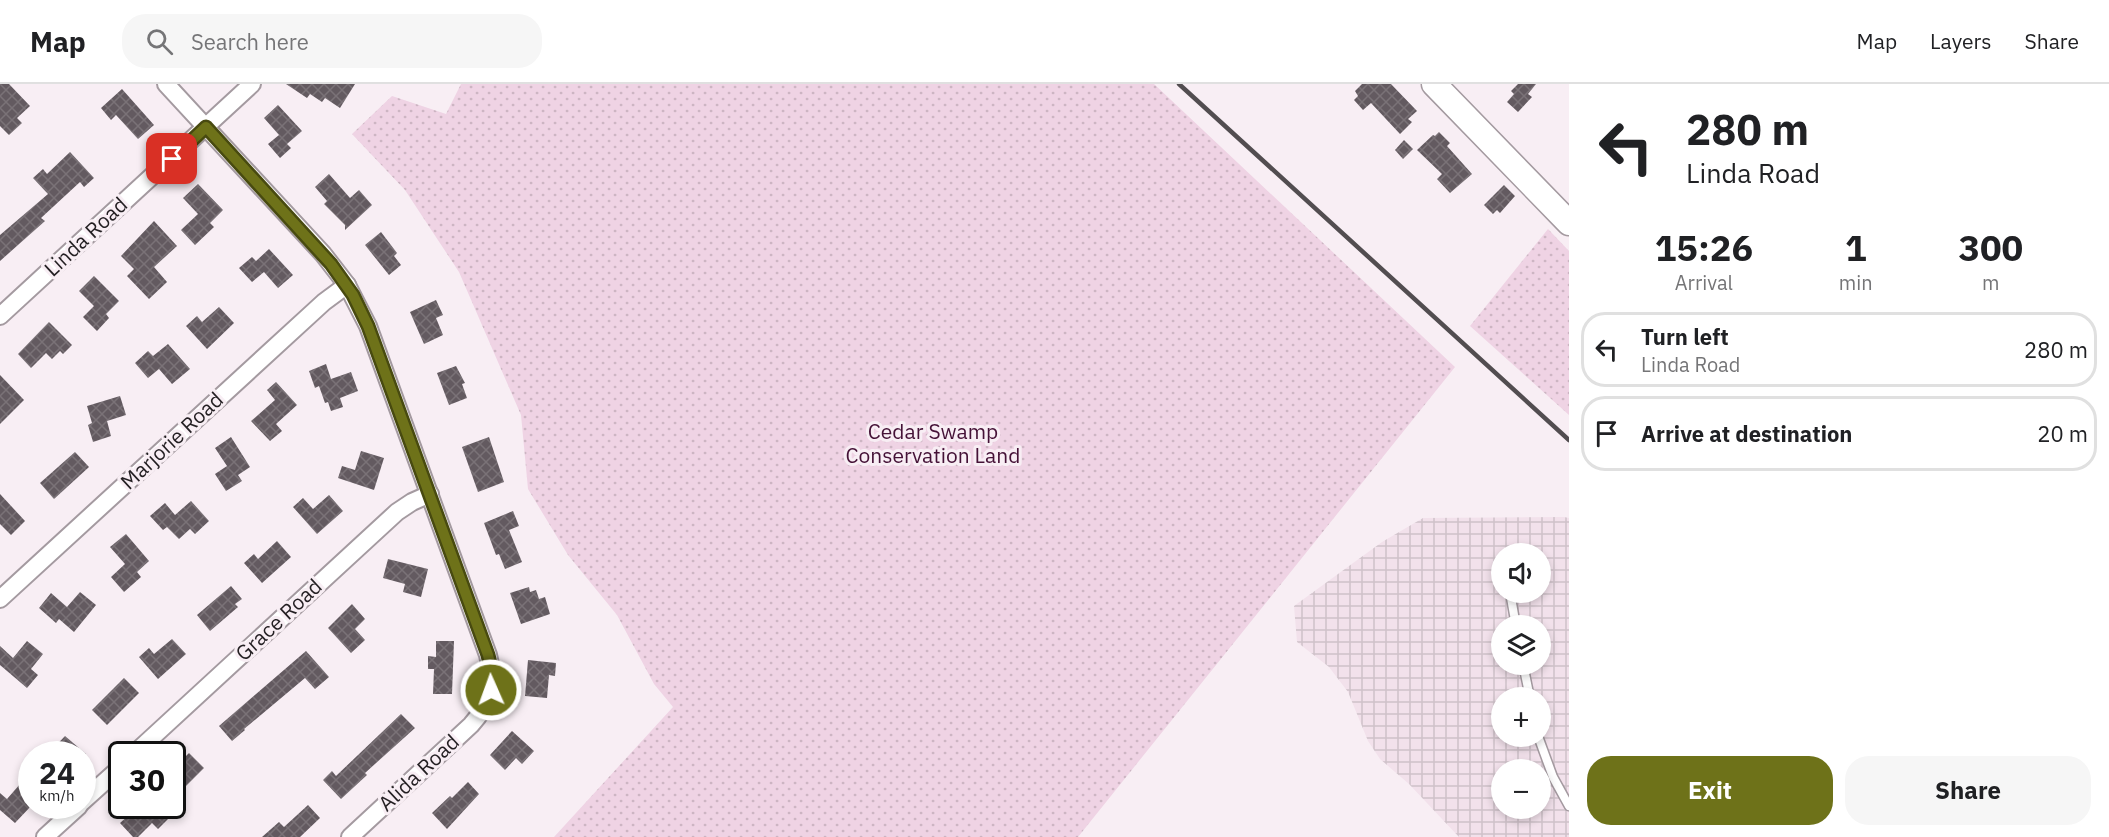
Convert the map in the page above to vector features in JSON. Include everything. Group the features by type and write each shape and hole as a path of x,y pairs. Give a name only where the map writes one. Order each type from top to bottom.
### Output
{"main road":[{"path":"1434,84 1569,223"}],"street":[{"name":"Alida Road","path":"166,84 323,254 347,285 368,326 488,655 492,672 491,690 485,705 471,725 350,837"},
{"name":"Linda Road","path":"0,316 252,84"},
{"name":"Marjorie Road","path":"0,599 315,310 347,285"},
{"name":"Grace Road","path":"148,741 397,512 430,494"},
{"path":"96,789 108,779"},
{"path":"45,837 65,819"}],"lane":[{"path":"1542,747 1553,777 1569,806"}],"shaded area":[{"path":"1423,518 1569,518 1569,837 1459,837 1409,784 1380,759 1368,741 1348,692 1329,667 1297,642 1294,606 1382,542"}],"green space":[{"name":"Cedar Swamp Conservation Land","path":"461,84 1154,84 1455,367 1078,837 554,837 673,707 654,684 617,615 568,555 528,489 521,415 459,272 405,190 352,134 392,96 446,114"},
{"path":"1548,229 1569,251 1569,415 1470,326"}],"building":[{"path":"0,84 9,84 30,106 17,118 22,123 9,135 0,126"},
{"path":"286,84 355,84 340,108 325,98 322,102 310,94 307,98"},
{"path":"1362,84 1391,84 1417,111 1408,119 1412,122 1400,134 1371,103 1363,110 1354,100 1358,96 1355,91"},
{"path":"1518,84 1536,84 1528,94 1532,97 1518,112 1507,102 1514,94 1511,91"},
{"path":"122,89 154,125 138,139 116,115 111,120 101,108"},
{"path":"278,105 302,131 287,144 291,148 280,158 268,144 279,135 264,118"},
{"path":"1439,132 1450,143 1447,146 1472,174 1450,193 1437,179 1442,174 1417,150"},
{"path":"1404,140 1413,149 1403,159 1395,150"},
{"path":"70,152 94,178 84,187 80,182 41,218 45,221 0,261 0,235 48,194 33,178 43,169 47,174"},
{"path":"329,174 350,198 359,190 372,205 345,230 345,225 324,204 327,201 315,187"},
{"path":"198,184 223,210 210,223 214,227 195,245 181,230 198,214 183,198"},
{"path":"1504,185 1515,196 1500,213 1497,210 1493,214 1484,205"},
{"path":"154,221 177,246 154,267 167,282 149,299 127,276 134,269 121,256"},
{"path":"381,232 397,253 394,256 401,265 389,275 365,245"},
{"path":"269,249 293,275 278,288 264,272 252,282 239,268 252,257 256,261"},
{"path":"94,276 119,301 106,314 109,318 97,331 83,317 94,306 79,291"},
{"path":"436,300 443,315 436,318 443,335 424,344 410,312"},
{"path":"219,307 234,323 207,349 186,326 197,316 202,322"},
{"path":"49,322 72,345 63,354 60,351 52,359 46,353 31,368 18,354"},
{"path":"168,344 190,369 172,384 159,369 148,378 135,363 148,351 153,356"},
{"path":"326,364 331,379 351,372 358,391 340,398 343,407 331,411 328,402 325,403 319,386 315,388 309,371"},
{"path":"456,366 465,383 462,384 467,398 449,405 437,373"},
{"path":"0,375 24,400 0,424"},
{"path":"276,382 297,405 276,424 282,431 270,441 251,421 275,400 267,390"},
{"path":"120,396 126,415 107,421 111,436 93,442 88,425 92,423 87,406"},
{"path":"231,437 250,467 238,475 242,481 226,491 215,474 227,466 215,448"},
{"path":"489,437 504,482 478,492 462,447"},
{"path":"361,451 384,458 374,490 338,478 342,466 355,470"},
{"path":"75,452 89,467 54,499 40,483"},
{"path":"0,494 25,521 11,535 0,524"},
{"path":"329,495 343,511 317,534 293,507 303,498 313,509"},
{"path":"191,501 209,521 195,534 190,529 179,539 167,527 163,530 150,516 165,503 175,515"},
{"path":"513,511 519,526 509,530 522,562 505,569 499,554 496,555 484,523"},
{"path":"126,534 149,561 137,572 141,577 124,592 111,577 125,564 110,547"},
{"path":"277,541 291,557 262,583 244,563 254,554 258,559"},
{"path":"388,559 428,569 421,597 403,592 405,584 383,578"},
{"path":"231,586 242,599 235,604 238,607 210,631 197,615"},
{"path":"529,587 530,592 536,590 539,599 545,597 550,614 521,624 510,593"},
{"path":"80,592 96,605 74,632 59,619 56,623 39,608 51,593 67,607"},
{"path":"352,604 365,619 355,629 365,640 351,653 328,628"},
{"path":"172,639 186,654 158,679 139,657 149,648 154,654"},
{"path":"27,641 43,654 31,669 38,675 27,688 0,665 0,646 13,658"},
{"path":"436,641 454,641 452,694 433,694 434,669 428,669 428,656 436,657"},
{"path":"306,651 329,677 315,689 305,678 232,741 219,726"},
{"path":"528,660 556,663 555,676 549,675 547,698 525,696"},
{"path":"124,678 139,693 107,725 92,710"},
{"path":"401,714 415,728 365,773 367,775 341,799 323,780 332,771 336,776"},
{"path":"512,731 534,751 522,764 516,758 505,770 490,755"},
{"path":"65,736 71,741 60,741"},
{"path":"189,753 204,768 186,786 186,756"},
{"path":"468,782 479,794 447,829 432,813"},
{"path":"18,786 19,819 15,823 0,810 0,793 7,799"},
{"path":"308,805 320,818 300,837 262,837 279,822 284,827"},
{"path":"124,819 168,819 158,829 152,823 138,837 133,837 120,823"}],"railway":[{"path":"1179,84 1569,440"}],"route":[{"path":"172,159 206,127 323,254 353,295 368,326 488,655 492,672 491,690"}]}
